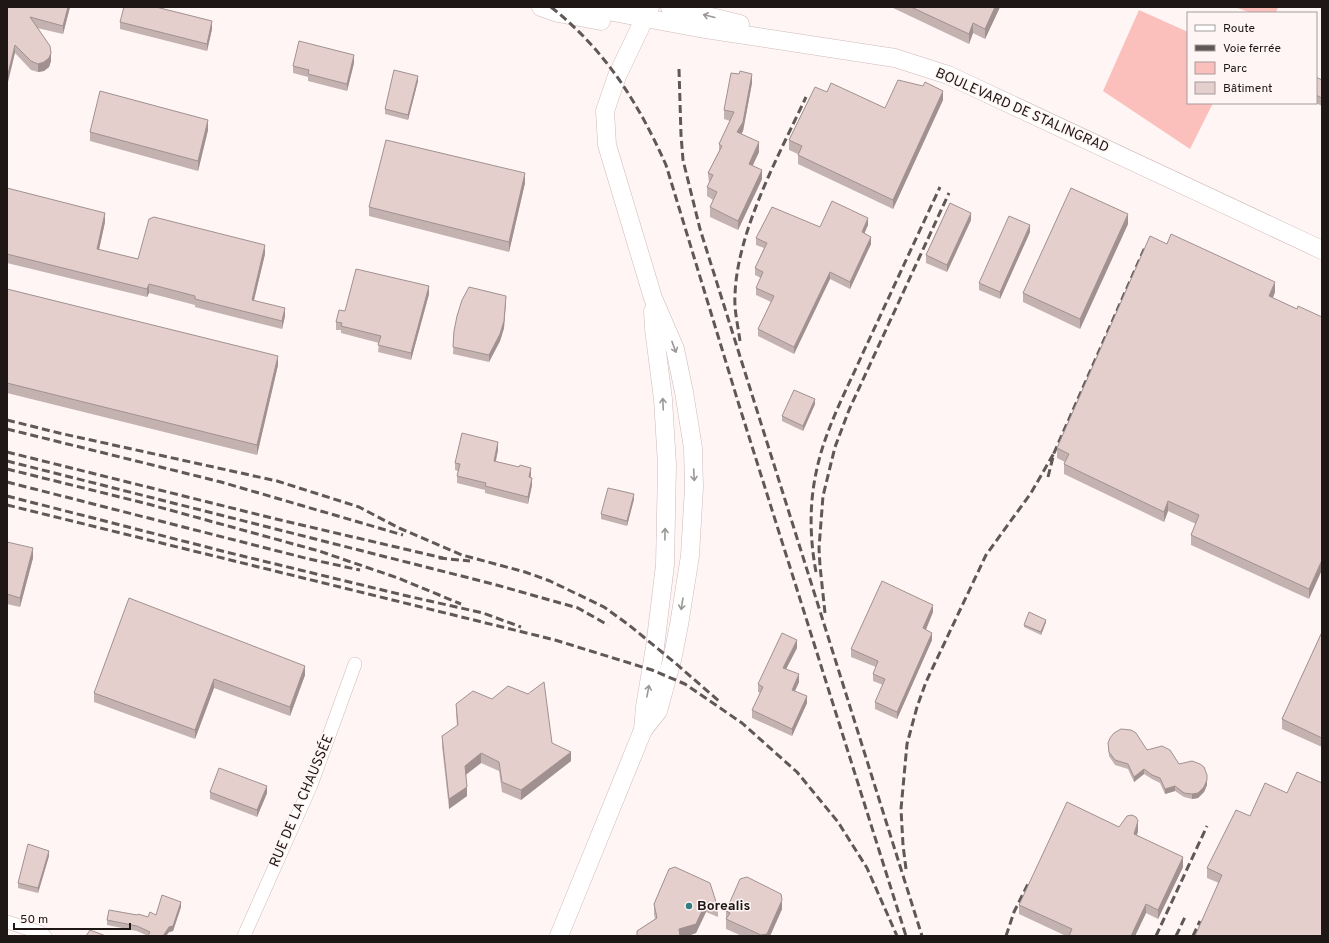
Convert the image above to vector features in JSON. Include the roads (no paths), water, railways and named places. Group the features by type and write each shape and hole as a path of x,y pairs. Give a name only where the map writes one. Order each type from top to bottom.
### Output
{"main road":[{"path":"541,7 558,13 645,18 614,84 605,111 607,145 653,298 675,349 684,392 692,448 694,487 688,568 679,625 668,677 658,711 643,730 559,936"},
{"name":"BOULEVARD DE STALINGRAD","path":"586,7 699,28 895,58 948,74 1322,250"},
{"path":"670,7 757,28 828,48"},
{"path":"643,730 665,565 667,465 663,399 654,329 653,298"},
{"path":"665,565 688,568"}],"street":[{"name":"RUE DE LA CHAUSSÉE","path":"244,936 311,785 355,664"},
{"path":"7,922 40,935"}],"railway":[{"path":"551,7 588,41 618,78 644,120 666,165 739,405 906,936"},
{"path":"679,69 683,160 700,229 922,936"},
{"path":"740,341 735,295 743,245 751,220 772,168 806,97"},
{"path":"816,572 812,548 811,510 816,473 824,443 842,398 940,187"},
{"path":"825,613 819,548 823,496 835,447 849,410 949,193"},
{"path":"1048,477 1054,453 1146,245"},
{"path":"7,420 59,433 277,481 359,507 399,528 462,555 525,572 550,581 604,607 629,625 720,702"},
{"path":"7,429 221,482 403,535"},
{"path":"7,452 276,519 443,558"},
{"path":"906,869 901,809 907,744 917,707 926,682 986,555 1031,493 1054,453"},
{"path":"7,461 493,584 578,608 608,625"},
{"path":"7,469 148,504 319,551 398,578 461,604"},
{"path":"7,482 309,559 360,570"},
{"path":"7,496 226,552 483,613 521,627"},
{"path":"7,505 555,640 652,670 685,684 742,723 797,772 838,822 867,868 897,936"},
{"path":"439,558 470,561"},
{"path":"1156,936 1207,826"},
{"path":"1006,936 1014,912 1028,884"},
{"path":"1176,936 1186,915"},
{"path":"1193,936 1200,921"}],"place":[{"name":"Borealis","path":"689,906"}]}
